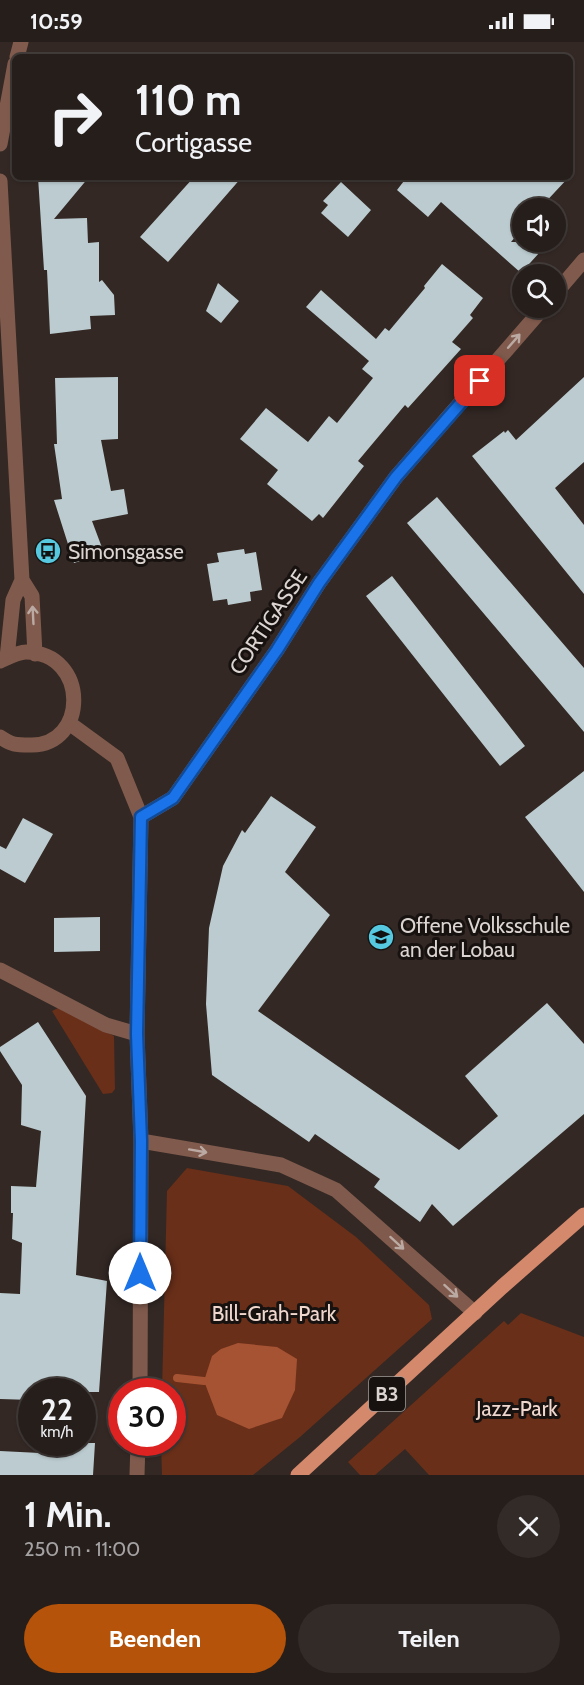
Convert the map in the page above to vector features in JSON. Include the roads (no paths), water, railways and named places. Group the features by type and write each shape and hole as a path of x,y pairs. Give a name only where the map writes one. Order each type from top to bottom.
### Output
{"main road":[{"name":"B3","path":"298,1475 502,1287 584,1215"}],"street":[{"path":"0,144 12,80"},
{"path":"0,181 22,580 13,600 3,660"},
{"path":"566,281 584,260"},
{"name":"CORTIGASSE","path":"141,817 173,798 277,650 319,583 396,477 534,318"},
{"path":"22,580 32,596 35,654"},
{"path":"0,737 12,745 40,746 57,736 69,723 75,694 65,669 49,656 24,651 3,660"},
{"path":"69,723 117,758 141,817 137,1034 141,1141 140,1378"},
{"path":"0,970 106,1025 137,1034"},
{"path":"141,1141 281,1165 336,1190 475,1313"},
{"path":"137,1475 138,1456"}],"waterway":[{"path":"186,1379 204,1381"}],"place":[{"name":"Simonsgasse","path":"48,551"},
{"name":"Offene Volksschule an der Lobau","path":"381,937"}],"park label":[{"name":"Bill-Grah-Park","path":"274,1313"},
{"name":"Jazz-Park","path":"517,1408"}]}
